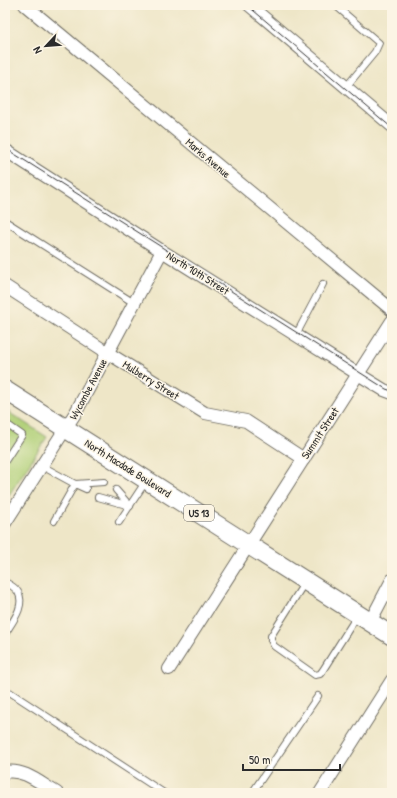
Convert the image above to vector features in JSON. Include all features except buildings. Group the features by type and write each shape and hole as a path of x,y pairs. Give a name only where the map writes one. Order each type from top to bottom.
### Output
{"main road":[{"name":"North Macdade Boulevard","path":"5,390 392,636"}],"street":[{"name":"Marks Avenue","path":"25,5 392,310"},
{"path":"249,5 392,126"},
{"name":"North 10th Street","path":"5,150 162,251 358,374 384,390 392,393"},
{"name":"Wycombe Avenue","path":"5,523 76,412 162,251"},
{"name":"Mulberry Street","path":"5,286 205,413 246,421 304,459"},
{"name":"Summit Street","path":"169,669 392,321"},
{"path":"364,618 392,580"},
{"path":"320,793 392,680"},
{"path":"5,772 16,771 26,774 57,793"}],"lane":[{"path":"335,5 378,43 375,52 346,87"},
{"path":"5,221 134,303"},
{"path":"296,335 322,284"},
{"path":"5,423 22,434 5,461"},
{"path":"42,466 86,490"},
{"path":"119,522 146,480"},
{"path":"76,484 104,482"},
{"path":"54,521 76,484"},
{"path":"116,490 130,506"},
{"path":"98,497 130,506"},
{"path":"306,581 271,636 271,640 274,646 315,675 320,674 324,670 364,618"},
{"path":"5,582 18,592 20,608 5,634"},
{"path":"5,689 164,793"},
{"path":"252,793 318,696"}],"green space":[{"path":"5,410 47,437 5,501"}],"tram line":[{"path":"247,5 392,128"},
{"path":"5,148 386,389 392,391"}]}
